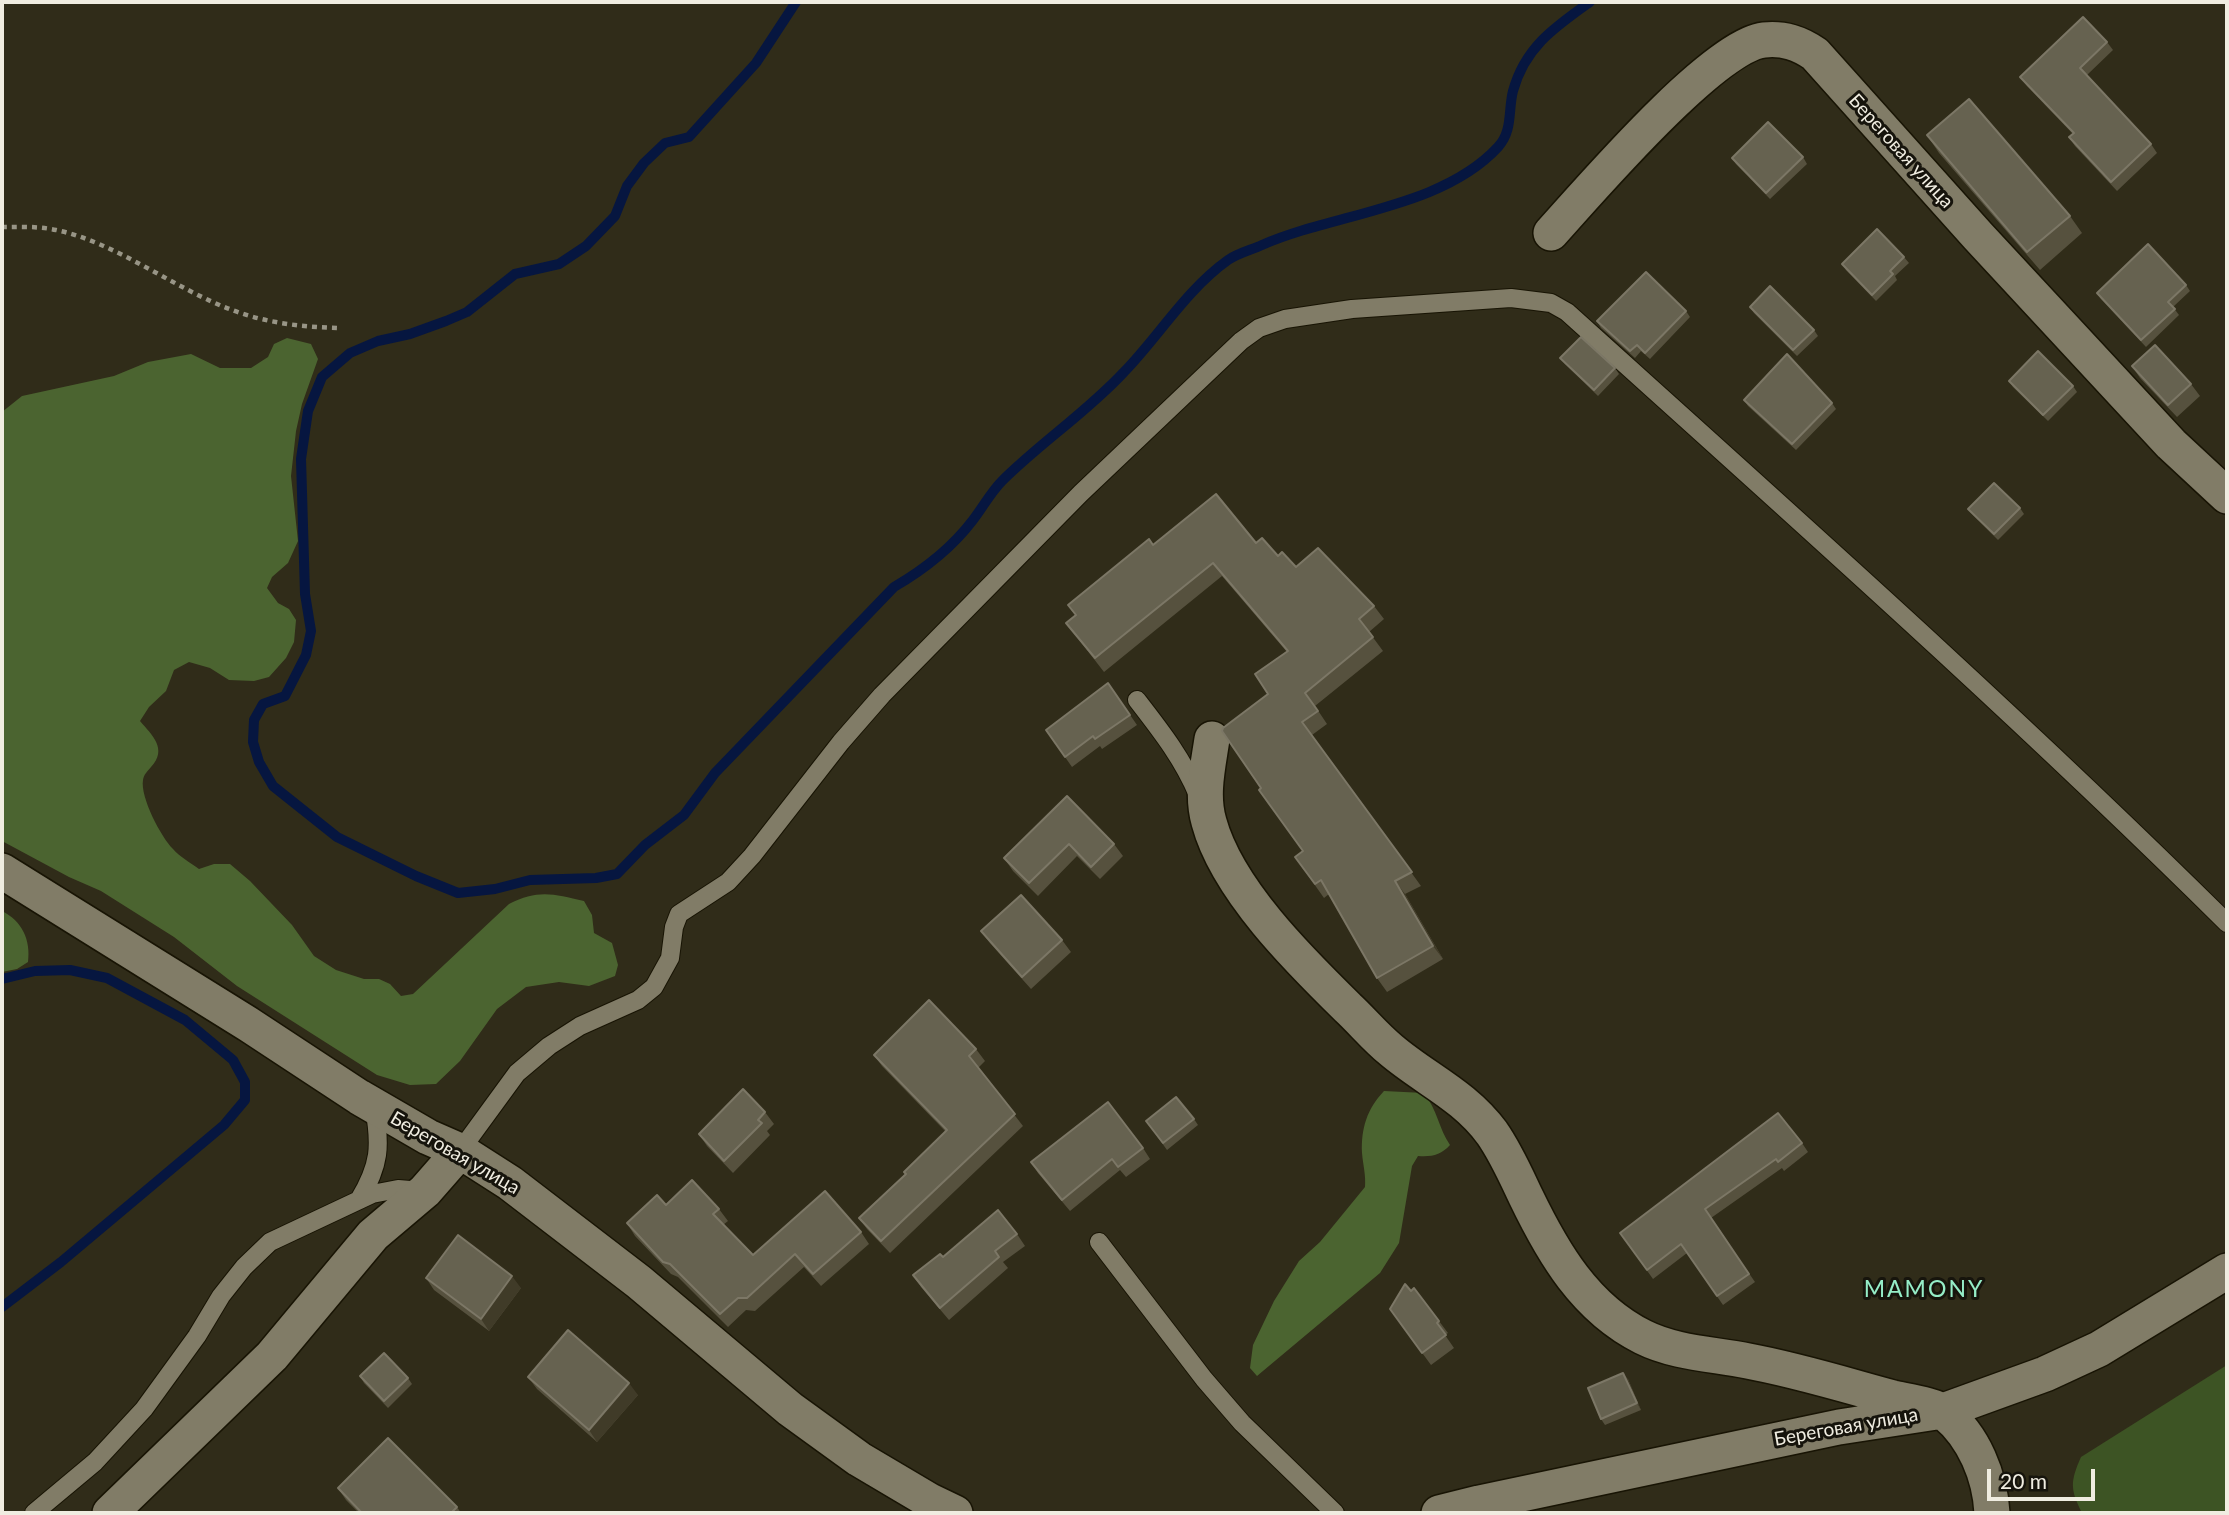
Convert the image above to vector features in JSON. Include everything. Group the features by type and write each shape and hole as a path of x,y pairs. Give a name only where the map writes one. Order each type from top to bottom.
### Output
{"street":[{"name":"Береговая улица","path":"1551,233 1611,167 1726,57 1744,46 1763,40 1799,43 1815,54 1978,236 2171,444 2227,496"},
{"path":"1212,739 1205,795 1208,821 1219,850 1255,906 1285,944 1391,1051 1451,1091 1476,1114 1493,1134 1558,1256 1573,1279 1604,1312 1621,1325 1661,1345 1790,1370 1943,1411 1977,1454 1985,1473 1992,1513"},
{"name":"Береговая улица","path":"2,871 373,1105 428,1137 460,1151 510,1183 677,1314 789,1409 859,1459 955,1513"},
{"path":"110,1513 272,1356 373,1235 425,1191 460,1151"},
{"name":"Береговая улица","path":"1439,1513 1544,1488 1839,1427 1943,1411 2045,1374 2099,1349 2227,1271"}],"lane":[{"path":"460,1151 517,1073 549,1046 580,1026 638,1000 653,987 670,958 674,927 679,914 728,882 882,695 1081,493 1241,341 1259,328 1285,319 1352,309 1511,298 1551,303 1567,312 2069,769 2227,923"},
{"path":"1138,700 1189,774 1208,821"},
{"path":"359,1200 376,1168 379,1134 373,1105"},
{"path":"34,1513 95,1462 144,1409 197,1336 221,1296 244,1266 270,1242 359,1200 398,1189 425,1191"},
{"path":"1099,1242 1204,1379 1242,1423 1335,1513"}],"path":[{"path":"2,227 56,230 88,241 232,310 271,322 303,327 338,328"}],"green space":[{"path":"287,338 311,344 318,359 302,404 291,476 298,541 288,563 272,577 267,588 278,603 289,609 296,620 294,642 286,658 269,677 254,681 229,680 210,668 189,662 174,670 166,691 149,707 140,721 158,748 156,760 144,776 143,787 157,826 179,855 199,869 214,864 230,864 292,925 314,956 336,970 390,984 401,996 413,994 509,904 529,896 546,894 584,901 592,915 594,933 612,943 618,965 615,976 589,986 559,982 526,987 497,1009 460,1061 436,1084 410,1085 377,1075 237,986 174,937 101,891 2,841 2,412 22,396 114,376 148,362 191,354 220,368 251,368 268,357 274,344"},
{"path":"2,911 15,920 24,932 29,954 28,962 17,969 2,972"},
{"path":"1384,1091 1424,1093 1450,1145 1436,1155 1418,1156 1412,1166 1399,1243 1380,1273 1257,1376 1250,1368 1253,1345 1274,1301 1299,1261 1320,1242 1365,1187 1362,1153 1364,1127 1369,1112"},
{"path":"2227,1365 2227,1513 2082,1513 2073,1485 2081,1457"}],"building":[{"path":"2083,17 2107,42 2080,68 2151,144 2111,182 2069,137 2074,133 2020,77"},
{"path":"1969,99 2070,216 2027,252 1927,135"},
{"path":"1768,122 1803,157 1766,193 1732,158"},
{"path":"1877,229 1904,257 1890,271 1893,274 1872,295 1842,264"},
{"path":"2148,244 2186,285 2168,302 2175,309 2141,340 2097,293"},
{"path":"1646,272 1686,311 1645,353 1637,345 1630,351 1597,321"},
{"path":"1770,286 1814,330 1793,350 1750,307"},
{"path":"1581,337 1615,368 1594,390 1560,358"},
{"path":"2155,345 2191,384 2168,405 2132,366"},
{"path":"2038,351 2073,386 2043,415 2009,381"},
{"path":"1787,354 1832,403 1792,444 1744,400"},
{"path":"1994,483 2020,508 1994,534 1968,509"},
{"path":"1216,494 1256,543 1262,538 1278,556 1282,552 1296,567 1318,548 1374,606 1359,619 1373,637 1305,693 1318,711 1302,722 1412,872 1395,881 1433,946 1377,978 1321,880 1315,884 1295,857 1303,851 1259,790 1261,788 1222,731 1268,694 1255,674 1288,651 1213,563 1095,658 1066,623 1076,615 1068,605 1149,539 1153,545"},
{"path":"1108,683 1130,715 1095,739 1093,736 1065,757 1046,730"},
{"path":"1067,796 1114,844 1091,867 1069,844 1029,883 1004,858"},
{"path":"1021,895 1062,940 1022,977 981,931"},
{"path":"929,1000 976,1049 969,1056 1015,1114 881,1241 859,1218 906,1174 904,1172 947,1130 874,1055"},
{"path":"743,1089 765,1112 758,1120 762,1123 724,1161 699,1134"},
{"path":"1176,1097 1194,1119 1163,1143 1146,1121"},
{"path":"1108,1102 1143,1148 1118,1167 1112,1159 1062,1200 1031,1162"},
{"path":"1778,1113 1802,1143 1778,1162 1776,1159 1705,1209 1749,1274 1717,1296 1681,1244 1647,1270 1620,1233"},
{"path":"692,1180 719,1209 713,1214 753,1255 825,1191 861,1232 813,1274 795,1254 747,1298 738,1298 720,1314 670,1264 663,1262 627,1223 657,1195 666,1205"},
{"path":"998,1210 1017,1234 995,1251 999,1257 940,1308 913,1275 940,1254 943,1257"},
{"path":"458,1235 512,1276 481,1319 426,1278"},
{"path":"1405,1284 1411,1291 1414,1288 1446,1335 1422,1353 1390,1309"},
{"path":"568,1330 629,1383 589,1430 528,1377"},
{"path":"384,1353 408,1378 384,1401 360,1376"},
{"path":"1623,1373 1637,1403 1601,1419 1588,1388"},
{"path":"388,1438 457,1507 451,1513 362,1513 338,1488"}],"waterway":[{"path":"796,2 756,63 689,137 665,143 644,163 627,186 615,216 586,246 559,264 515,274 467,312 350,353 322,377 308,411 301,459 305,594 311,631 306,655 285,696 263,704 254,720 253,742 259,762 273,786 337,837 416,876 458,893 495,889 530,880 596,878 617,874 645,845 684,815 715,773 894,587 927,566 947,549 1002,481 1110,387 1213,272 1236,255 1291,234 1418,196 1448,184 1475,167 1503,141 1508,127 1513,91 1533,50 1553,30 1590,2"},
{"path":"2,979 35,971 70,970 107,978 185,1020 233,1060 245,1082 245,1100 224,1125 61,1262 2,1307"}],"district":[{"name":"MAMONY","path":"1924,1290"}]}
